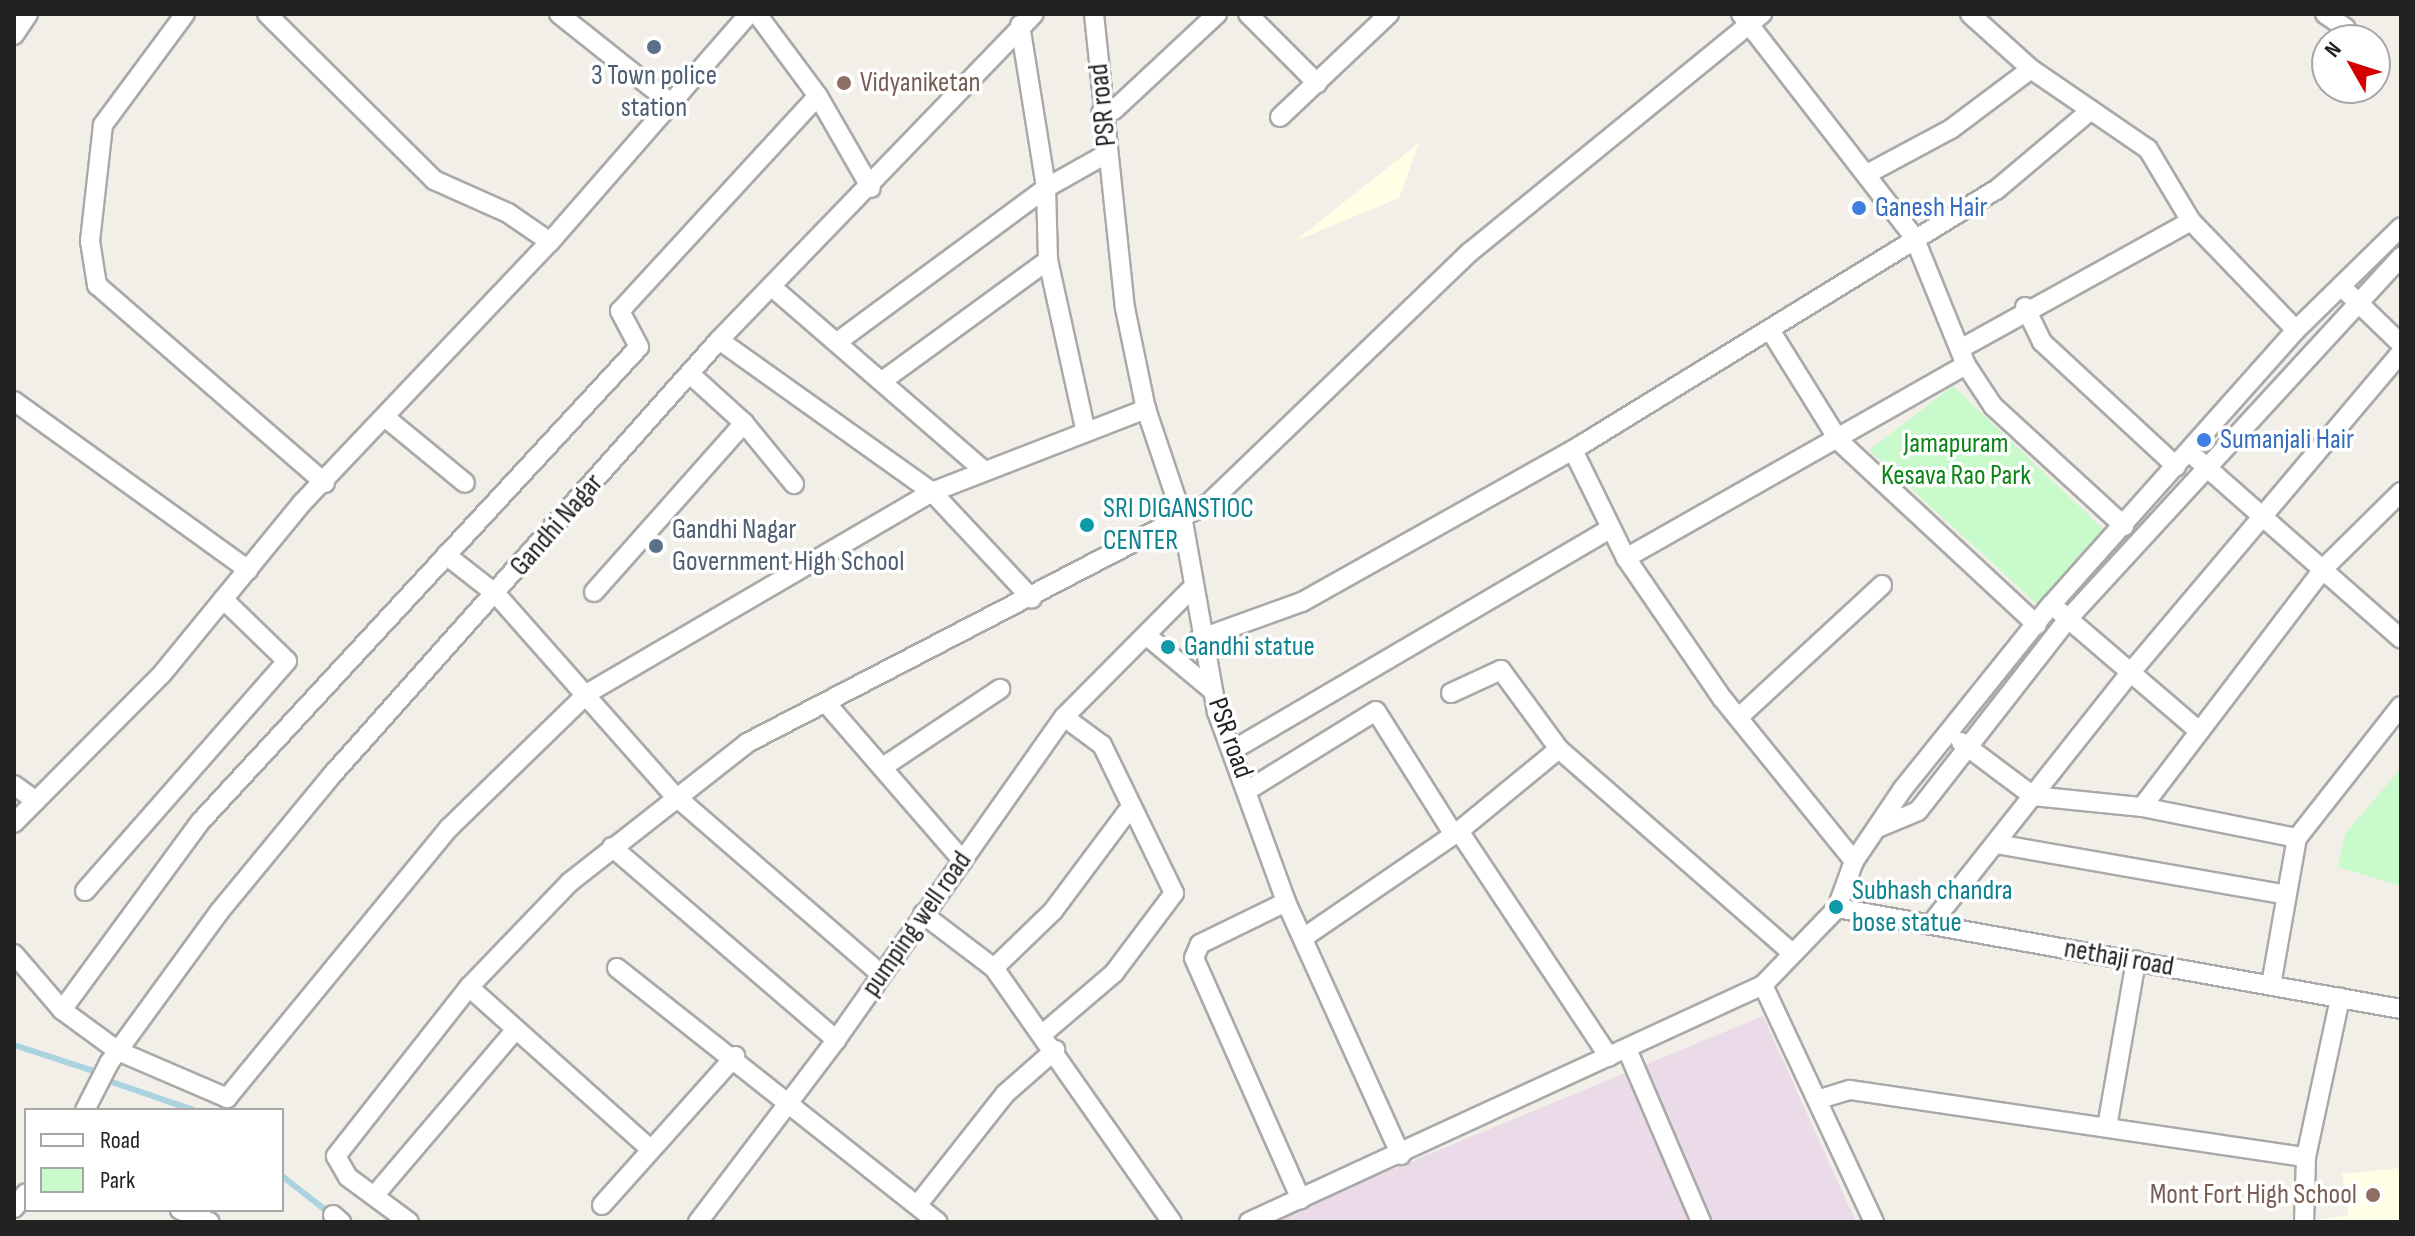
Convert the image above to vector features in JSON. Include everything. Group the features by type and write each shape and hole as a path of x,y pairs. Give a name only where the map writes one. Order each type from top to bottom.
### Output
{"street":[{"path":"14,35 28,14"},
{"path":"185,14 103,125 90,241 97,285 325,483"},
{"path":"267,14 434,180 508,213 550,242"},
{"path":"559,14 671,103"},
{"path":"14,823 162,674 325,483 550,242 749,14"},
{"path":"757,14 818,96 871,188"},
{"name":"PSR road","path":"1094,14 1101,113 1146,409 1182,516 1190,590 1212,690 1286,902 1401,1155"},
{"path":"1101,113 1114,110 1217,14"},
{"path":"1248,14 1317,83"},
{"path":"1280,117 1389,14"},
{"path":"1970,14 2031,69 2148,149 2191,221 2296,330"},
{"path":"409,1222 338,1166 336,1156 469,987 612,847 673,794 747,743 1032,599 1182,516 1238,479 1470,252 1751,17 1914,237 1963,357 1993,406 2124,526"},
{"path":"1027,19 1046,188 1048,260 1085,428"},
{"name":"Gandhi Nagar","path":"86,1108 114,1057 332,775 719,340 871,188 1027,19"},
{"path":"1867,174 1951,129 2031,69"},
{"path":"62,1010 201,821 642,341 618,319 630,297 818,96"},
{"path":"1199,639 1302,602 1573,450 2037,162 2091,110"},
{"path":"840,340 1046,188 1108,153"},
{"path":"1626,558 1839,441 1963,357 2025,307 2191,221"},
{"path":"1249,1222 1401,1155 1763,985 1837,908 1854,861 1880,827 1902,790 1952,735 2051,605 2191,453 2296,330 2401,227"},
{"path":"1880,827 1918,811 2068,619 2356,300 2401,257"},
{"path":"885,379 1048,260"},
{"path":"2340,285 2401,344"},
{"path":"772,287 840,340 982,469"},
{"path":"2025,307 2042,342 2176,466"},
{"path":"1770,330 1839,441 2037,625"},
{"path":"719,340 932,492 1032,599"},
{"path":"1931,924 2131,672 2401,353"},
{"path":"690,374 744,423 794,484"},
{"path":"14,401 248,570"},
{"path":"14,954 62,1010 114,1057 227,1098 239,1092 316,984 449,828 588,693 932,492 1085,428 1146,409"},
{"path":"386,418 465,483"},
{"path":"594,592 744,423"},
{"path":"1573,450 1626,558 1738,718 1854,861"},
{"path":"2191,453 2401,639"},
{"path":"2142,807 2323,569 2401,492"},
{"path":"1233,750 1610,529"},
{"path":"446,555 496,594 588,693 673,794 882,975"},
{"path":"1738,718 1882,585"},
{"name":"pumping well road","path":"698,1222 836,1040 1064,717 1190,590"},
{"path":"85,891 287,661 223,599"},
{"path":"2051,605 2199,731"},
{"path":"1146,635 1212,690"},
{"path":"1451,693 1501,670 1559,749 1793,954"},
{"path":"883,767 1000,689"},
{"path":"826,703 963,861"},
{"path":"2271,985 2297,838 2401,706"},
{"path":"1248,790 1376,711 1609,1057"},
{"path":"1045,1032 1114,973 1174,893 1102,745 1064,717"},
{"path":"1952,735 2033,796 2142,807 2297,838"},
{"path":"1303,938 1456,833 1559,749"},
{"path":"14,785 36,801"},
{"path":"994,968 1053,911 1130,808"},
{"path":"1996,844 2287,895"},
{"path":"612,847 836,1040"},
{"path":"1286,902 1200,944 1194,958 1301,1199"},
{"name":"nethaji road","path":"1837,908 2401,1009"},
{"path":"923,914 994,968 1045,1032 1172,1222"},
{"path":"2107,1127 2136,961"},
{"path":"617,968 735,1056 789,1104 919,1203 937,1222"},
{"path":"1763,985 1820,1099 1874,1222"},
{"path":"469,987 649,1148"},
{"path":"2304,1222 2306,1157 2340,998"},
{"path":"374,1196 516,1029"},
{"path":"1627,1049 1701,1222"},
{"path":"919,1203 1005,1094 1055,1050"},
{"path":"602,1205 649,1148 735,1056"},
{"path":"1820,1099 1850,1090 2306,1157"},
{"path":"185,1212 210,1222"}],"shaded area":[{"path":"1419,143 1399,198 1295,241"},
{"path":"1763,1016 1856,1222 1265,1222"},
{"name":"Mont Fort High School","path":"2401,1168 2401,1222 2303,1222 2349,1215 2342,1174"}],"green space":[{"name":"Jamapuram Kesava Rao Park","path":"1953,386 2104,530 2038,605 1869,450"},
{"path":"2401,768 2401,886 2338,867 2345,834"}],"waterway":[{"path":"14,1045 91,1070"},
{"path":"106,1080 187,1108"},
{"path":"284,1178 332,1215"}],"place":[{"name":"3 Town police station","path":"654,47"},
{"name":"Vidyaniketan","path":"844,83"},
{"name":"Ganesh Hair","path":"1859,208"},
{"name":"Sumanjali Hair","path":"2204,440"},
{"name":"SRI DIGANSTIOC CENTER","path":"1087,525"},
{"name":"Gandhi Nagar Government High School","path":"656,546"},
{"name":"Gandhi statue","path":"1168,647"},
{"name":"Subhash chandra bose statue","path":"1836,907"},
{"name":"Mont Fort High School","path":"2373,1195"}]}
